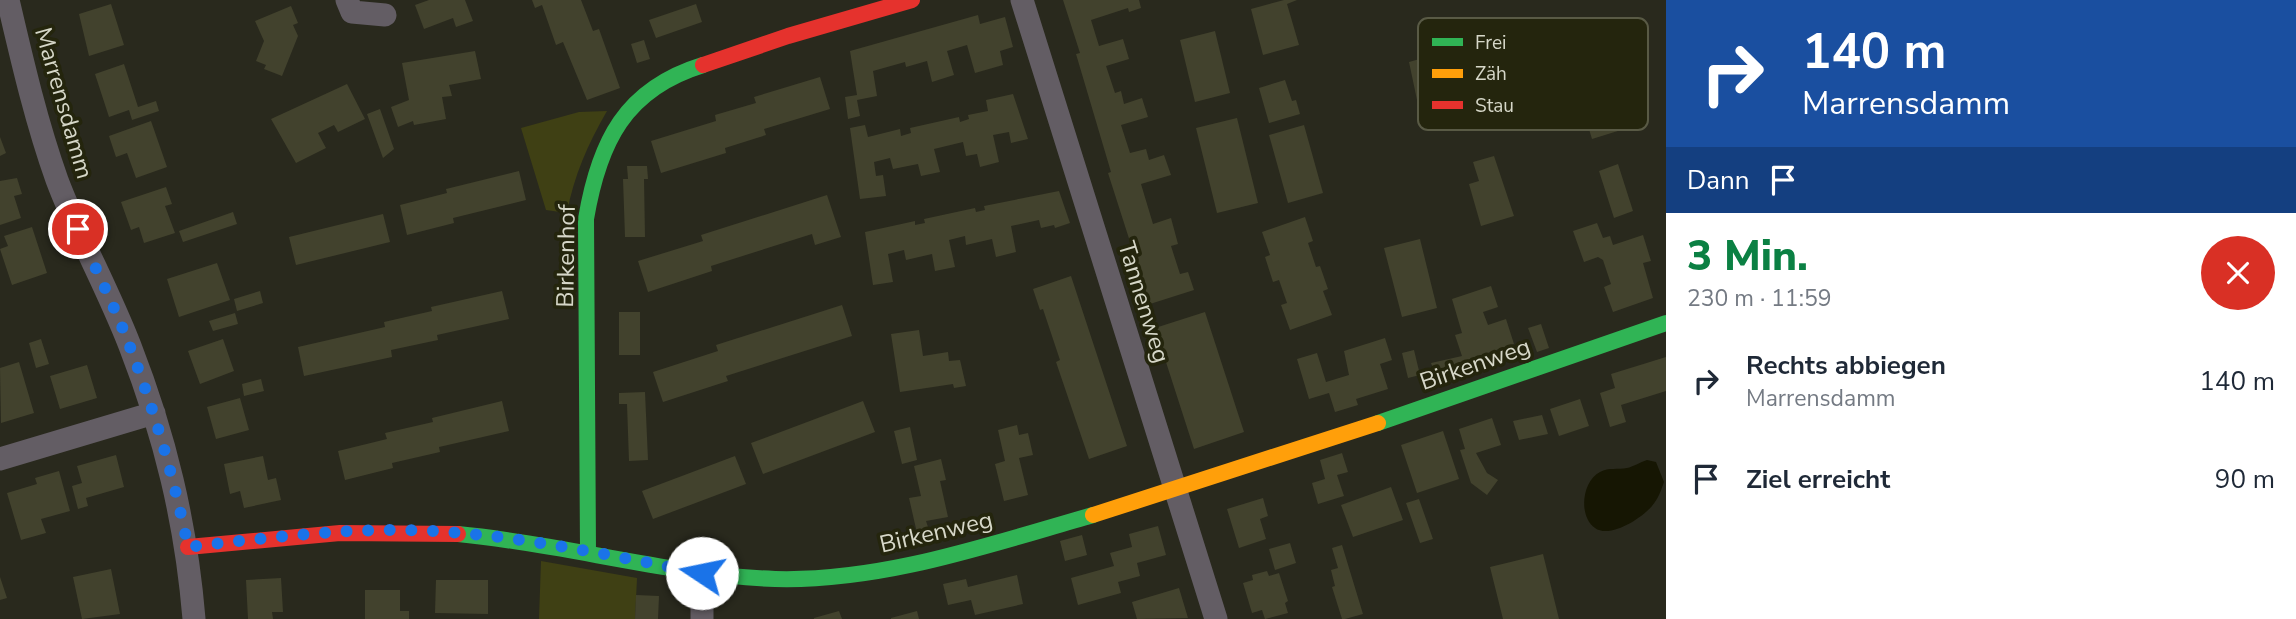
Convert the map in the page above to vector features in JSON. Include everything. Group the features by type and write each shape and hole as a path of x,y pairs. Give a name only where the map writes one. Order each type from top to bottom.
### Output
{"street":[{"name":"Marrensdamm","path":"8,0 29,89 57,180 129,344 174,479 188,547 194,619"},
{"path":"347,0 352,12 385,15"},
{"name":"Birkenhof","path":"588,552 586,219 591,186 605,148 636,106 664,79 759,44 912,0"},
{"name":"Tannenweg","path":"1022,0 1216,619"},
{"name":"Birkenweg","path":"188,547 294,535 397,530 492,537 702,573 784,579 822,578 999,541 1175,489 1666,323"},
{"path":"0,459 154,413"},
{"path":"702,573 702,619"}],"shaded area":[{"path":"607,111 582,160 567,213 546,210 521,128 579,112"},
{"path":"1647,460 1656,462 1664,482 1654,503 1641,516 1625,526 1609,531 1595,528 1590,523 1584,507 1586,491 1594,476 1603,470 1624,469"},
{"path":"541,561 637,578 635,619 539,619"}],"building":[{"path":"429,0 465,0 473,21 456,27 453,18 424,29 415,5"},
{"path":"532,0 581,0 593,31 599,29 620,88 587,100 563,42 556,45 542,5 535,8"},
{"path":"1063,0 1139,0 1141,8 1129,12 1128,8 1091,20 1099,46 1123,39 1129,59 1106,66 1115,93 1121,91 1124,104 1142,98 1148,117 1121,125 1130,153 1146,149 1149,160 1164,155 1171,175 1141,184 1153,224 1171,218 1178,244 1171,246 1180,274 1188,272 1194,290 1150,304 1108,173 1111,172 1076,54 1080,53"},
{"path":"1284,0 1297,0 1287,4 1299,45 1263,55 1251,9"},
{"path":"111,4 124,45 89,56 79,14"},
{"path":"696,4 702,22 656,38 649,20"},
{"path":"291,6 298,23 293,25 298,36 282,76 264,69 266,65 256,61 264,41 255,21"},
{"path":"978,15 980,24 1005,17 1013,47 1000,51 1003,65 975,73 967,45 947,51 954,75 932,82 927,61 906,67 905,62 873,71 877,96 857,100 860,116 848,119 845,97 857,95 850,51"},
{"path":"1215,31 1230,93 1195,102 1180,40"},
{"path":"644,40 650,59 637,63 631,44"},
{"path":"475,51 481,79 449,85 452,96 442,97 446,119 414,125 413,121 398,127 391,107 409,100 402,63"},
{"path":"1418,59 1417,100 1409,62"},
{"path":"124,64 138,107 156,101 159,111 132,120 129,110 109,117 95,74"},
{"path":"820,77 830,109 764,129 766,135 725,148 726,153 661,173 651,141 716,121 715,115 756,103 754,97"},
{"path":"1285,80 1300,114 1269,123 1259,88"},
{"path":"347,84 365,119 338,132 334,125 318,133 326,148 296,163 271,119"},
{"path":"1013,94 1028,139 1011,143 1009,132 993,135 999,162 980,167 977,154 966,156 963,142 934,149 940,172 921,176 918,164 893,169 890,158 874,162 876,176 883,175 886,196 860,199 850,128 865,125 868,137 900,129 901,136 911,133 910,128 959,117 960,122 969,119 968,115 988,111 986,100"},
{"path":"380,109 394,149 383,158 367,114"},
{"path":"1237,118 1258,203 1217,213 1196,128"},
{"path":"151,121 167,167 136,178 127,153 116,157 109,136"},
{"path":"1304,125 1323,193 1288,203 1269,135"},
{"path":"1589,130 1621,130 1592,139"},
{"path":"0,137 6,153 0,156"},
{"path":"1494,156 1514,216 1481,226 1469,184 1479,181 1473,162"},
{"path":"1618,164 1633,211 1614,218 1599,171"},
{"path":"627,166 647,166 648,179 644,179 645,237 625,237 623,179 628,179"},
{"path":"519,171 526,200 453,218 454,223 407,235 400,205 447,193 446,189"},
{"path":"17,178 22,194 14,196 21,218 0,225 0,181"},
{"path":"166,187 172,204 165,206 175,233 144,243 139,227 131,230 121,202"},
{"path":"1059,191 1070,223 1055,228 1054,225 1041,228 1039,220 1011,226 1016,252 996,257 992,239 966,245 965,236 949,240 955,267 935,271 932,254 906,260 904,250 888,254 893,282 873,285 865,232 915,221 915,225 925,223 924,219 975,208 976,212 985,210 984,206"},
{"path":"827,195 841,237 815,245 812,234 711,266 712,271 648,292 638,261 703,241 701,235"},
{"path":"233,212 237,224 183,242 179,231"},
{"path":"383,214 390,242 296,265 289,237"},
{"path":"1305,217 1313,241 1308,243 1316,267 1320,266 1328,289 1323,291 1332,315 1290,330 1281,305 1287,303 1279,280 1273,282 1265,257 1270,255 1262,232"},
{"path":"1597,223 1603,238 1610,236 1613,245 1643,235 1651,261 1643,263 1653,298 1613,312 1604,287 1611,284 1603,260 1598,257 1584,262 1573,231"},
{"path":"32,227 47,273 12,285 0,249 8,246 4,236"},
{"path":"1420,239 1437,308 1402,317 1384,248"},
{"path":"217,263 230,300 179,317 167,279"},
{"path":"1071,276 1127,446 1089,459 1056,362 1060,360 1043,309 1040,310 1033,289"},
{"path":"1491,286 1498,307 1483,312 1488,325 1506,319 1514,344 1467,360 1472,377 1439,385 1431,363 1462,356 1455,335 1462,333 1452,299"},
{"path":"260,291 263,303 237,311 234,299"},
{"path":"502,291 509,319 437,335 438,340 391,350 392,357 304,376 298,347 385,327 384,322 432,311 431,307"},
{"path":"842,305 852,336 726,376 728,381 663,402 653,372 718,351 716,345"},
{"path":"619,312 640,312 640,355 619,355"},
{"path":"1205,312 1244,432 1194,449 1155,328"},
{"path":"235,313 238,324 213,331 209,321"},
{"path":"1541,324 1549,348 1537,352 1528,328"},
{"path":"919,330 923,356 948,352 949,361 960,360 966,386 954,388 953,384 900,392 891,334"},
{"path":"1385,338 1392,360 1380,364 1388,389 1356,399 1358,405 1335,412 1329,393 1309,399 1297,359 1317,353 1326,382 1349,375 1344,351"},
{"path":"41,339 49,364 36,368 29,343"},
{"path":"223,339 234,371 200,384 188,351"},
{"path":"1414,350 1420,375 1408,378 1402,353"},
{"path":"1666,357 1666,391 1621,405 1626,422 1610,427 1600,393 1615,388 1611,374"},
{"path":"19,362 34,413 1,423 0,368"},
{"path":"87,365 97,398 60,409 50,376"},
{"path":"261,379 264,391 244,396 242,384"},
{"path":"645,392 648,460 629,461 627,404 619,404 619,393"},
{"path":"240,398 249,430 216,439 207,407"},
{"path":"1580,399 1589,426 1559,436 1550,409"},
{"path":"502,401 509,431 439,447 440,452 392,463 393,468 345,480 338,451 387,439 385,433 433,422 432,418"},
{"path":"863,401 875,432 763,474 751,443"},
{"path":"1542,415 1548,434 1519,440 1513,421"},
{"path":"1492,418 1501,445 1476,453 1487,473 1498,480 1487,495 1471,483 1460,450 1465,449 1459,429"},
{"path":"1017,425 1019,435 1028,433 1033,455 1019,458 1028,495 1004,501 995,464 1005,461 998,430"},
{"path":"910,427 917,460 902,464 894,431"},
{"path":"1443,431 1459,479 1417,493 1401,445"},
{"path":"1342,453 1348,472 1337,475 1344,496 1318,504 1312,483 1325,479 1320,460"},
{"path":"116,455 124,487 86,498 88,506 78,509 72,486 82,483 77,466"},
{"path":"263,456 268,480 276,478 281,500 244,508 240,491 230,494 224,464"},
{"path":"735,456 746,484 653,519 642,491"},
{"path":"941,459 946,480 940,481 948,517 926,521 929,530 917,533 909,498 921,496 914,466"},
{"path":"59,471 70,511 41,519 46,533 21,540 7,493 37,484 35,478"},
{"path":"1391,487 1403,520 1353,537 1341,505"},
{"path":"1263,498 1268,516 1260,519 1266,539 1239,548 1227,509"},
{"path":"1419,499 1433,539 1420,543 1406,503"},
{"path":"1158,526 1166,555 1137,563 1140,576 1118,582 1121,593 1078,605 1071,578 1114,566 1110,553 1132,547 1129,534"},
{"path":"1082,535 1087,555 1065,561 1060,541"},
{"path":"1290,543 1296,563 1275,570 1269,549"},
{"path":"1342,545 1363,614 1345,619 1342,619 1332,587 1335,586 1331,570 1338,568 1332,548"},
{"path":"1543,554 1559,619 1503,619 1490,567"},
{"path":"111,569 120,614 82,619 73,577"},
{"path":"1267,571 1269,576 1279,573 1288,601 1285,603 1288,613 1265,619 1262,610 1252,613 1243,583 1253,580 1252,575"},
{"path":"1017,575 1023,604 975,615 971,600 948,605 943,584 966,579 968,587"},
{"path":"0,577 7,598 0,600"},
{"path":"281,578 283,612 272,612 273,619 248,619 246,580"},
{"path":"436,580 488,580 488,614 435,613"},
{"path":"1179,588 1188,618 1137,619 1132,602"},
{"path":"365,590 400,590 400,611 409,611 409,619 365,619"},
{"path":"636,595 659,596 658,619 635,619"},
{"path":"839,611 842,619 814,619 814,618"},
{"path":"917,611 919,619 891,619 891,618"}],"traffic: fast":[{"path":"588,552 586,219 592,191 608,143 635,104 676,75 703,65"},
{"path":"1378,423 1666,323"},
{"path":"458,534 695,572 775,579 815,578 896,568 936,559 1093,515"}],"traffic: slow":[{"path":"1093,515 1378,423"}],"traffic: jam":[{"path":"703,65 788,36 912,0"},
{"path":"188,547 340,533 458,534"}],"route":[{"path":"78,229 129,344 154,413 174,479 188,547 294,535 397,530 492,537 702,573"}]}
